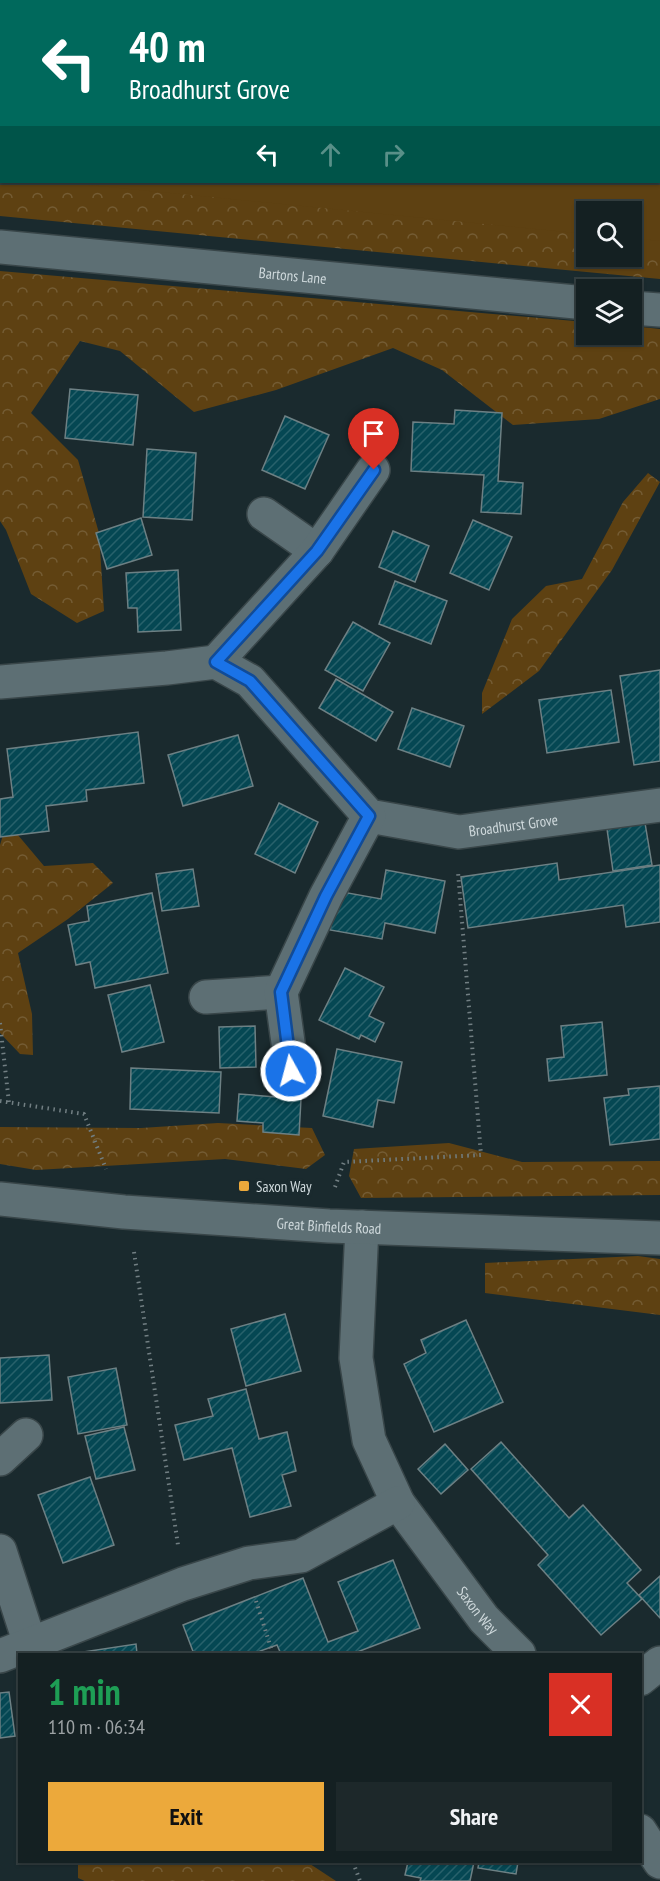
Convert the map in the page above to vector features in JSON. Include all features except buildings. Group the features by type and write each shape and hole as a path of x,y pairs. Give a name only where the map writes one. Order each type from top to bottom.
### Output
{"street":[{"name":"Bartons Lane","path":"0,247 576,302"},
{"path":"642,309 660,310"},
{"path":"216,662 317,551 374,470"},
{"path":"264,514 317,551"},
{"path":"0,682 216,662 250,681 369,816 326,896 281,992 291,1071"},
{"name":"Broadhurst Grove","path":"369,816 459,832 660,805"},
{"path":"206,997 281,992"},
{"name":"Great Binfields Road","path":"0,1199 124,1212 362,1227 660,1238"},
{"name":"Saxon Way","path":"362,1227 356,1358 369,1440 398,1503 484,1619 518,1653"},
{"path":"0,1459 26,1435"},
{"path":"0,1656 183,1584 249,1563 301,1556 398,1503"},
{"path":"0,1551 30,1644"},
{"path":"642,1677 660,1663"},
{"path":"642,1834 660,1862"}],"path":[{"path":"344,1162 481,1155 458,878 459,832"},
{"path":"0,1023 9,1103"},
{"path":"0,1101 84,1114 131,1229 183,1584"},
{"path":"249,1563 258,1611 273,1653"},
{"path":"352,1863 360,1881"}],"green space":[{"path":"0,183 660,183 660,279 0,216"},
{"path":"68,183 660,183 660,241 642,239 642,201 576,201 576,233"},
{"path":"0,271 576,321 576,345 642,345 642,327 660,329 660,399 599,419 513,425 442,370 393,348 276,390 194,412 120,351 80,341 31,413 78,460 99,533 104,611 77,623 31,594 6,530 0,521"},
{"path":"648,473 660,482 612,570 539,671 482,714 482,693 512,619 546,586 582,579 623,502"},
{"path":"7,822 44,866 93,863 113,883 68,919 18,953 32,1014 33,1055 20,1054 0,1033 0,845"},
{"path":"218,1123 312,1128 325,1155 306,1169 225,1159 36,1170 0,1164 0,1127 141,1128"},
{"path":"449,1143 522,1162 660,1161 660,1195 361,1198 349,1176 354,1149"},
{"path":"638,1256 660,1259 660,1315 485,1293 485,1263"},
{"path":"78,1863 309,1863 336,1881 85,1881 78,1878"}],"place":[{"name":"Saxon Way","path":"244,1186"}],"route":[{"path":"291,1071 281,992 326,896 369,816 250,681 216,662 317,551 374,470"}]}
